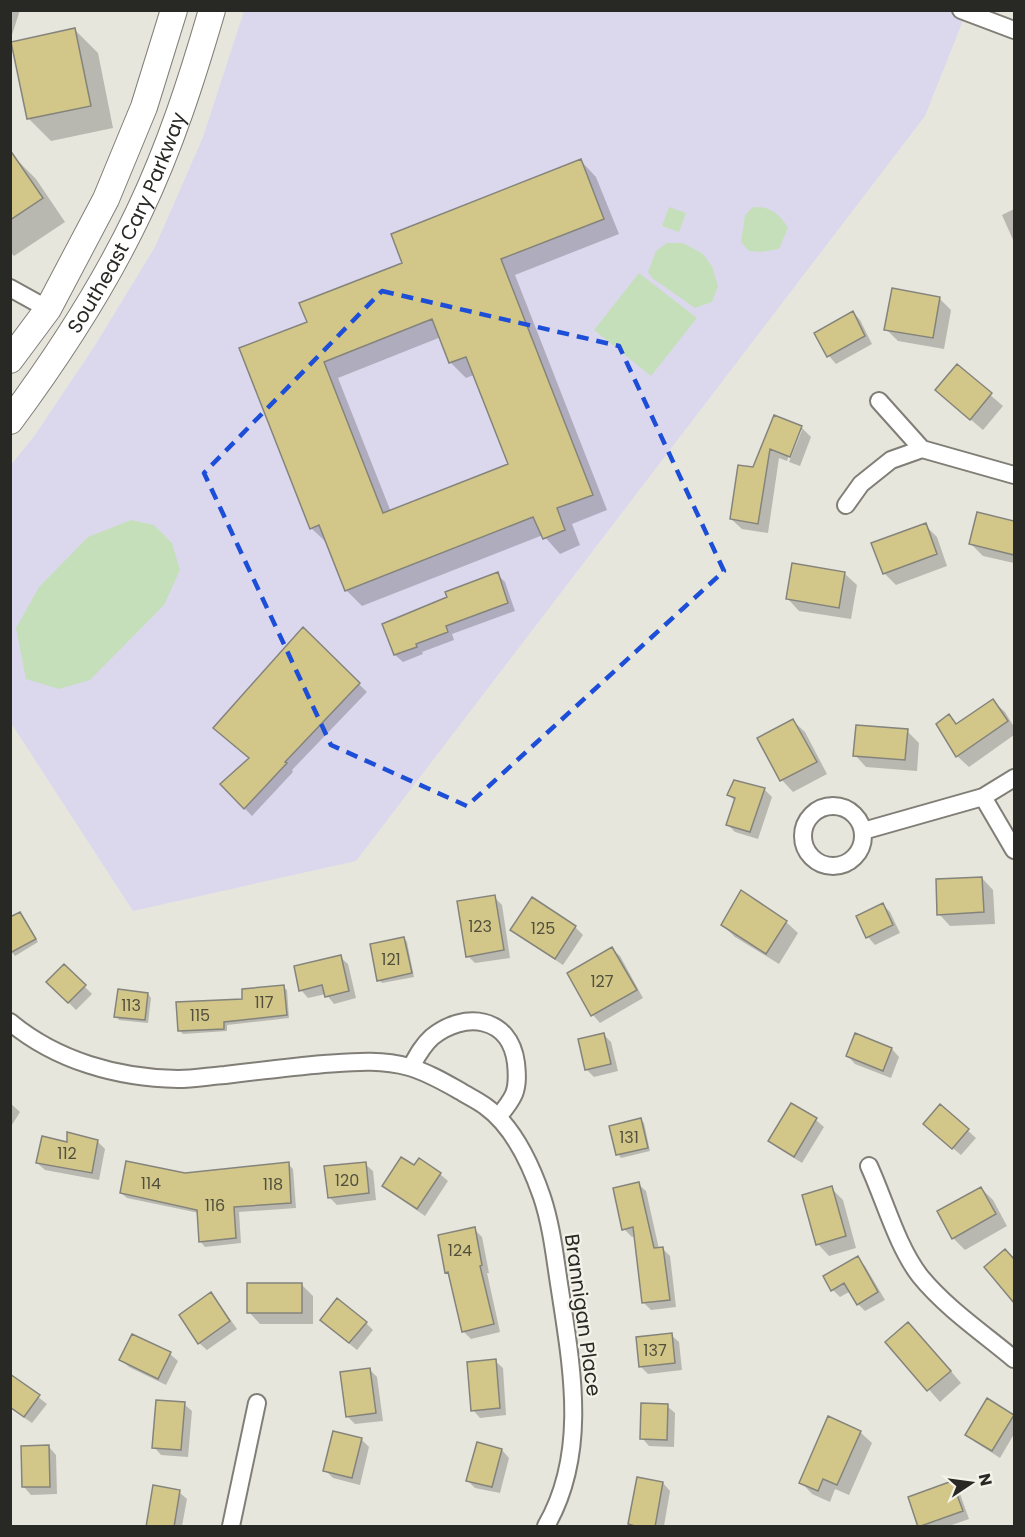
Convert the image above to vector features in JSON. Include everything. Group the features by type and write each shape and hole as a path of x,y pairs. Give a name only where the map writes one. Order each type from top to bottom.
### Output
{"main road":[{"name":"Southeast Cary Parkway","path":"10,360 48,309 106,199 144,107 174,10"},
{"name":"Southeast Cary Parkway","path":"10,421 77,325 104,280 139,211 177,121 212,10"}],"street":[{"path":"961,10 1014,30"},
{"path":"10,288 48,309"},
{"path":"879,401 922,449 1014,475"},
{"path":"846,505 861,484 891,460 922,449"},
{"path":"863,831 983,797 1014,778"},
{"path":"983,797 1014,850"},
{"path":"411,1067 421,1049 433,1036 452,1026 469,1020 493,1026 511,1044 518,1075 514,1094 498,1117"},
{"name":"Brannigan Place","path":"10,1023 54,1052 82,1063 147,1077 179,1079 358,1061 388,1062 411,1067 434,1077 485,1106 498,1117 516,1141 542,1196 550,1227 571,1357 574,1406 572,1448 563,1488 546,1527"},
{"path":"869,1166 899,1238 920,1275 951,1308 1014,1359"},
{"path":"231,1527 257,1402"}],"highlighted area":[{"path":"382,291 619,346 724,571 467,806 331,745 204,473"}],"shaded area":[{"path":"961,10 966,13 925,116 356,861 133,911 11,723 10,466 35,435 94,347 155,247 203,137 244,11"}],"green space":[{"path":"669,207 686,213 679,232 662,226"},
{"path":"753,207 765,208 774,212 788,228 779,249 749,251 741,242 745,215"},
{"path":"667,243 683,243 703,254 712,266 718,286 712,302 695,308 652,278 648,272 656,251"},
{"path":"639,273 697,318 651,376 594,330"},
{"path":"131,520 154,525 172,543 180,570 164,605 90,680 59,689 26,679 16,628 39,587 88,537"}],"building":[{"path":"75,28 91,106 27,119 11,42"},
{"path":"10,150 43,198 10,220"},
{"path":"581,159 604,219 501,259 593,495 557,508 565,530 543,539 533,517 345,591 319,525 310,529 239,348 307,322 299,303 402,263 391,234","holes":["432,319 449,363 466,357 508,464 383,513 324,362"]},
{"path":"892,288 940,297 933,338 884,330"},
{"path":"853,311 865,336 827,357 814,333"},
{"path":"957,364 992,393 970,420 935,390"},
{"path":"774,415 802,426 790,457 770,449 758,524 730,519 738,465 753,467"},
{"path":"977,512 1014,521 1014,555 969,544"},
{"path":"926,523 937,554 883,574 871,543"},
{"path":"792,563 845,572 839,608 786,599"},
{"path":"498,572 508,603 446,626 448,632 394,655 382,624 447,597 445,592"},
{"path":"303,627 360,683 244,809 220,784 249,758 213,728"},
{"path":"993,699 1008,721 956,757 936,724 949,714 956,724"},
{"path":"793,719 817,762 780,781 757,738"},
{"path":"856,725 908,729 905,760 853,756"},
{"path":"734,780 765,788 750,832 726,825 735,798 727,795"},
{"path":"982,877 984,912 937,915 936,879"},
{"path":"741,890 787,921 766,954 721,925"},
{"path":"495,895 504,950 466,957 457,901"},
{"path":"532,897 576,926 555,959 510,930"},
{"path":"883,903 893,925 866,938 856,916"},
{"path":"20,912 36,939 10,953 10,917"},
{"path":"404,937 412,973 377,981 370,944"},
{"path":"612,947 637,990 591,1016 567,973"},
{"path":"341,955 349,991 325,997 322,985 299,991 294,966"},
{"path":"64,964 86,985 68,1003 46,982"},
{"path":"284,985 287,1015 224,1022 224,1029 178,1031 176,1002 242,999 242,989"},
{"path":"118,989 148,993 145,1020 114,1017"},
{"path":"604,1033 611,1064 585,1070 578,1039"},
{"path":"855,1033 892,1048 883,1071 846,1056"},
{"path":"791,1103 817,1118 794,1157 768,1141"},
{"path":"940,1104 969,1129 952,1149 923,1124"},
{"path":"641,1118 648,1148 616,1155 609,1126"},
{"path":"67,1132 98,1140 92,1173 36,1163 42,1136 67,1142"},
{"path":"401,1157 414,1165 419,1158 441,1173 417,1209 382,1186"},
{"path":"126,1161 185,1173 289,1162 291,1203 234,1207 236,1238 199,1242 197,1210 120,1193"},
{"path":"366,1162 369,1193 328,1198 324,1166"},
{"path":"639,1182 654,1248 663,1247 670,1300 642,1303 633,1227 622,1230 613,1188"},
{"path":"832,1186 846,1236 816,1245 802,1195"},
{"path":"981,1187 996,1214 952,1239 937,1211"},
{"path":"475,1227 482,1265 480,1266 494,1324 462,1332 448,1272 445,1273 438,1235"},
{"path":"1005,1249 1014,1259 1014,1303 984,1267"},
{"path":"858,1256 878,1292 857,1305 844,1283 831,1291 823,1276"},
{"path":"247,1283 302,1283 302,1313 247,1313"},
{"path":"211,1292 230,1321 198,1344 179,1315"},
{"path":"337,1298 367,1322 349,1343 320,1320"},
{"path":"908,1322 951,1371 927,1391 885,1342"},
{"path":"672,1333 675,1363 639,1367 636,1337"},
{"path":"132,1334 171,1352 158,1379 119,1360"},
{"path":"496,1359 500,1408 471,1411 467,1362"},
{"path":"370,1368 376,1413 346,1417 340,1372"},
{"path":"10,1374 40,1395 24,1417 10,1407"},
{"path":"987,1398 1014,1415 992,1451 965,1435"},
{"path":"156,1400 185,1402 181,1450 152,1448"},
{"path":"641,1403 668,1404 667,1440 640,1439"},
{"path":"828,1416 861,1431 837,1485 823,1479 818,1491 799,1483"},
{"path":"333,1431 362,1438 352,1478 323,1471"},
{"path":"477,1442 502,1449 492,1487 466,1481"},
{"path":"49,1445 50,1487 22,1487 21,1446"},
{"path":"637,1477 663,1482 655,1527 628,1524"},
{"path":"952,1481 963,1511 918,1527 908,1497"},
{"path":"153,1485 180,1490 174,1527 146,1527"}]}
